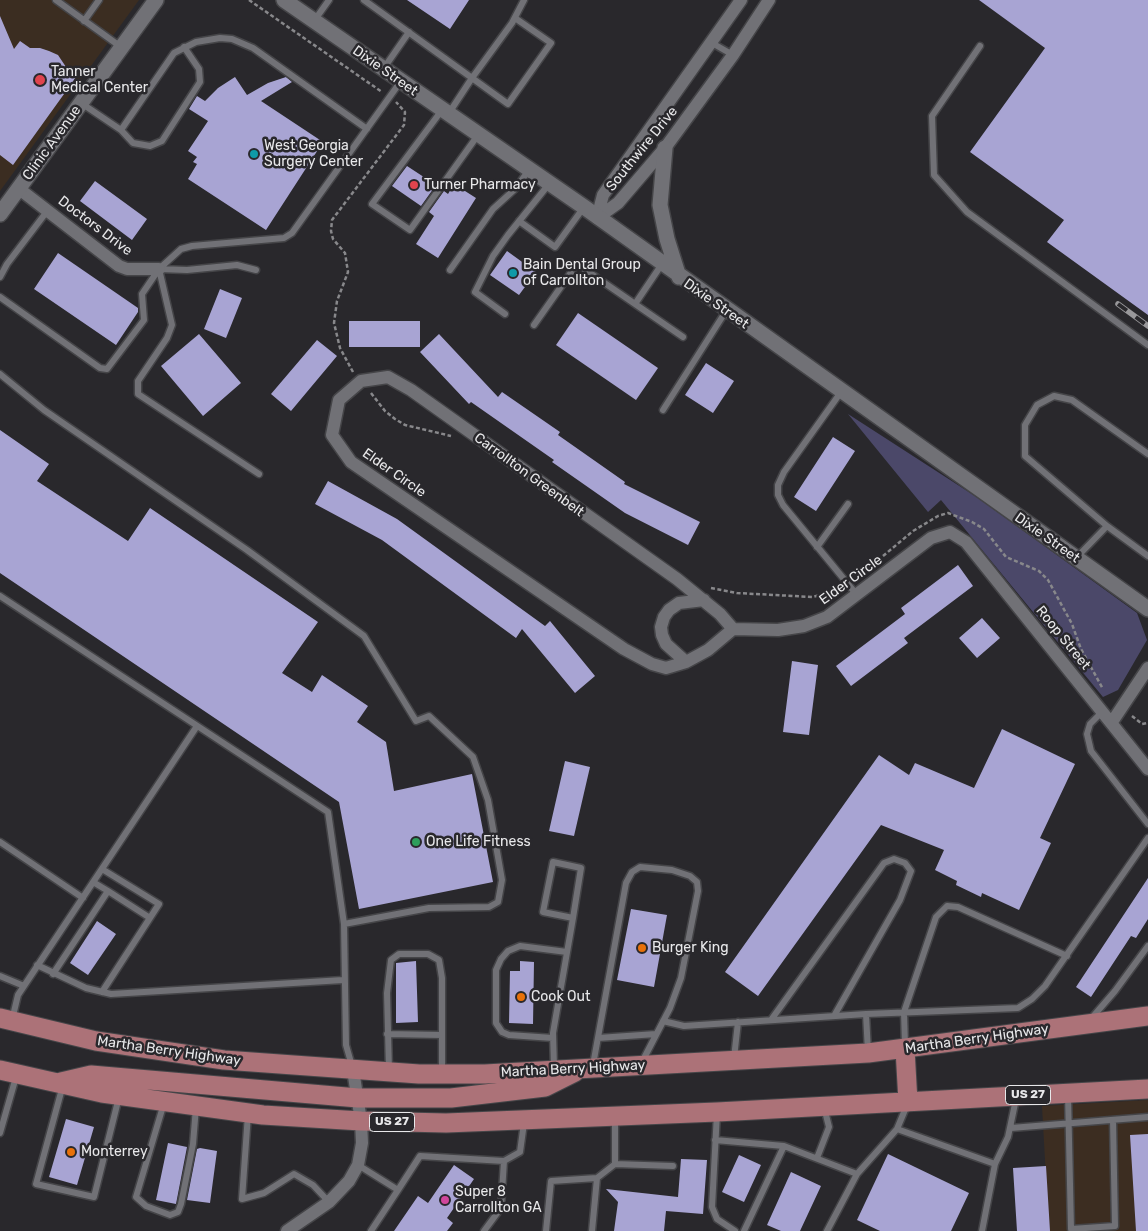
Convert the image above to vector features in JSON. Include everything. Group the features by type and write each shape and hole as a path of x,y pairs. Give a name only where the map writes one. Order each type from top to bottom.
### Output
{"main road":[{"name":"Martha Berry Highway","path":"6,1019 96,1041 224,1060 353,1070 442,1074 554,1070 868,1053 1148,1016"},
{"path":"905,1049 908,1102"},
{"path":"60,1084 91,1075 125,1080 358,1098 451,1098 545,1087 587,1068"},
{"name":"US 27","path":"8,1072 120,1096 248,1113 361,1121 446,1123 615,1117 1148,1089"},
{"path":"1107,1091 1148,1074"}],"street":[{"name":"Clinic Avenue","path":"2,209 156,0"},
{"name":"Dixie Street","path":"284,0 584,207 726,311 1148,609"},
{"name":"Southwire Drive","path":"597,218 603,195 741,0"},
{"name":"Southwire Drive","path":"597,218 618,203 665,148 733,55 768,0"},
{"path":"665,148 660,204 667,239 679,277"},
{"name":"Doctors Drive","path":"18,188 119,266 127,269 159,269"},
{"path":"361,381 388,377 411,390 704,600 720,614 733,630"},
{"name":"Elder Circle","path":"361,381 339,400 332,435 351,462 624,649 652,664 666,668 686,662 708,650 733,630 778,630 804,626 827,617 931,538 950,532"},
{"name":"Roop Street","path":"950,532 966,542 1148,769"},
{"path":"686,662 666,644 662,635 662,622 669,610 679,603 704,600"},
{"path":"1112,722 1148,668"},
{"path":"287,1231 329,1202 349,1181 358,1166 362,1143 361,1121 353,1070"}],"lane":[{"path":"56,0 122,47"},
{"path":"84,21 99,0"},
{"path":"314,21 329,0"},
{"path":"364,0 508,104 551,43 515,18"},
{"path":"478,135 410,230 372,204 472,78 515,18 524,0"},
{"path":"383,69 409,32"},
{"path":"121,130 169,59 184,47 220,38 241,42 367,129"},
{"path":"712,43 733,55"},
{"path":"980,46 932,116 934,175 967,212 1148,345"},
{"path":"81,103 121,130 133,143 142,146 155,145 166,137 200,82 199,69 184,47"},
{"path":"0,298 100,368 107,369 144,320 142,294 159,269 181,249 192,246 284,238 292,234 401,81"},
{"path":"450,270 494,209 515,189 529,170"},
{"path":"506,314 475,292 494,256 549,184"},
{"path":"519,221 555,247 584,207"},
{"path":"0,277 6,264 48,210"},
{"path":"534,324 577,264 683,337"},
{"path":"635,304 662,264"},
{"path":"159,269 237,265 256,270"},
{"path":"159,269 172,326 167,338 138,381 138,394 259,474"},
{"path":"663,410 726,311"},
{"path":"0,374 44,410 247,550 364,636 416,720 429,716 472,757 488,800 502,880 498,902 489,907 429,908 344,924"},
{"path":"841,392 784,472 778,485 778,495 783,505 857,596"},
{"path":"1148,454 1072,400 1054,396 1037,405 1025,425 1025,456 1107,526 1148,556"},
{"path":"818,547 848,504"},
{"path":"1076,558 1107,526"},
{"path":"0,596 328,812 344,924 346,1045 353,1070"},
{"path":"1103,711 1090,724 1087,734 1091,751 1148,824"},
{"path":"6,1019 18,995 37,965 197,726"},
{"path":"663,1021 684,1026 866,1014 1018,1008 1032,999 1045,986 1148,838"},
{"path":"0,842 83,898"},
{"path":"771,1020 884,864 894,859 906,863 911,871 900,900 834,1016"},
{"path":"554,1070 553,1038 573,918 581,868 553,862 543,912 573,918"},
{"path":"587,1068 598,1038 626,883 632,872 640,867 672,870 690,876 697,882 698,891 681,978 663,1021 640,1065"},
{"path":"102,869 159,904 102,992"},
{"path":"93,882 150,918"},
{"path":"53,974 108,891"},
{"path":"905,1049 904,1012 936,917 947,906 958,907 1067,956"},
{"path":"553,1038 509,1035 502,1032 496,1023 496,970 501,959 508,952 520,946 567,952"},
{"path":"1086,1024 1115,991 1148,946"},
{"path":"389,1072 387,992 391,960 399,954 428,954 439,960 442,978 442,1074"},
{"path":"37,965 53,974 111,994 344,980"},
{"path":"0,976 24,986"},
{"path":"866,1014 868,1053"},
{"path":"734,1060 738,1022"},
{"path":"387,1034 442,1034"},
{"path":"598,1038 656,1034"},
{"path":"0,1133 8,1072"},
{"path":"60,1084 36,1184 94,1198 120,1096"},
{"path":"1068,1093 1067,1123 1071,1230 1115,1228 1113,1120"},
{"path":"982,1231 995,1164 1011,1128 1017,1096"},
{"path":"164,1102 136,1197 146,1206 170,1215 178,1212 181,1204 193,1144 196,1106"},
{"path":"826,1231 857,1174 897,1129 908,1102"},
{"path":"817,1158 829,1127 824,1106"},
{"path":"717,1112 712,1208 717,1219 735,1231"},
{"path":"248,1113 242,1199 264,1193 294,1174 313,1185 329,1202"},
{"path":"615,1117 615,1164"},
{"path":"1011,1128 1148,1117"},
{"path":"371,1231 420,1156 504,1161 520,1152 524,1121"},
{"path":"897,1129 995,1164"},
{"path":"715,1140 784,1146 857,1174"},
{"path":"744,1231 784,1146"},
{"path":"484,1231 501,1208 504,1161"},
{"path":"546,1231 551,1180 597,1178 615,1164 673,1166"},
{"path":"358,1166 398,1190"},
{"path":"592,1231 597,1178"}],"path":[{"name":"Carrollton Greenbelt","path":"249,0 389,98 405,112 404,125 355,193 337,212 331,231 333,239 345,253 348,261 348,272 334,312 336,333 349,368 385,412 405,425 455,437"},
{"path":"879,559 928,520 948,513 972,522 984,529 1006,556 1039,572 1048,580 1072,624 1088,663 1108,697 1142,724 1148,723"},
{"path":"708,587 737,593 812,597 836,592 848,584"}],"shaded area":[{"name":"Tanner Medical Center","path":"0,0 139,0 0,191"},
{"path":"848,414 978,498 1137,613 1147,640 1118,690 1103,697 941,500 928,512"},
{"path":"1148,1100 1148,1231 1049,1231 1042,1106"}],"building":[{"path":"407,0 469,0 450,29"},
{"path":"979,0 1148,0 1148,315 1047,242 1064,220 970,152 1045,48"},
{"path":"0,16 14,49 20,41 30,48 40,48 49,51 58,55 68,70 77,76 13,165 0,155"},
{"name":"West Georgia Surgery Center","path":"235,77 247,95 268,83 286,77 292,82 261,101 323,142 266,230 188,179 197,164 193,162 197,157 188,151 208,121 189,109 197,96 205,101 218,88"},
{"name":"Turner Pharmacy","path":"407,166 436,185 421,206 392,186"},
{"path":"95,181 147,219 132,240 80,201"},
{"path":"454,184 476,198 438,258 416,244 434,216 429,212 444,191 448,194"},
{"name":"Bain Dental Group of Carrollton","path":"507,251 536,272 519,295 490,275"},
{"path":"58,253 138,308 138,312 116,345 34,289"},
{"path":"220,289 242,298 226,338 204,329"},
{"path":"578,313 658,368 636,400 556,345"},
{"path":"349,321 420,321 420,347 349,347"},
{"path":"199,334 241,383 203,416 161,366"},
{"path":"439,334 498,397 502,392 560,432 558,435 625,482 624,484 700,522 688,545 625,513 471,402 469,404 420,352"},
{"path":"317,340 337,356 291,411 271,394"},
{"path":"706,363 734,381 713,413 685,395"},
{"path":"0,430 49,464 37,481 128,541 150,508 318,622 282,673 312,692 322,675 368,706 357,722 386,742 394,791 472,774 493,882 359,909 339,802 0,573"},
{"path":"833,437 855,451 816,511 794,497"},
{"path":"328,481 397,519 545,626 550,621 595,676 575,693 522,629 516,638 382,540 315,504"},
{"path":"958,565 973,586 904,638 908,643 851,686 836,666 905,614 901,608"},
{"path":"982,618 1000,638 977,658 959,638"},
{"path":"792,661 818,665 809,735 783,732"},
{"path":"1002,729 1075,764 1040,838 1051,843 1019,910 982,893 981,897 956,885 957,881 935,870 944,850 881,825 758,996 725,972 879,755 909,775 915,763 974,788"},
{"path":"565,761 590,767 574,836 549,831"},
{"path":"1148,878 1148,919 1136,938 1131,936 1091,997 1076,987"},
{"name":"Burger King","path":"631,909 667,915 654,987 617,980"},
{"path":"97,921 116,934 88,975 70,963"},
{"path":"416,961 418,1022 396,1023 396,963"},
{"name":"Cook Out","path":"520,961 534,962 533,1024 509,1023 510,971 520,971"},
{"name":"Monterrey","path":"66,1119 94,1127 77,1185 49,1177"},
{"path":"1148,1134 1148,1231 1136,1231 1130,1135"},
{"path":"168,1143 187,1147 176,1204 156,1200"},
{"path":"197,1149 217,1151 210,1203 187,1200"},
{"path":"888,1154 969,1193 951,1231 880,1231 857,1220"},
{"path":"739,1155 761,1165 744,1202 722,1192"},
{"path":"681,1159 707,1160 703,1214 666,1211 664,1231 614,1231 618,1202 606,1189 678,1197"},
{"name":"Super 8 Carrollton GA","path":"454,1165 474,1179 447,1218 453,1223 447,1231 394,1231 418,1196 428,1203"},
{"path":"1046,1166 1050,1231 1017,1231 1013,1168"},
{"path":"791,1172 821,1186 800,1231 781,1231 767,1225"}],"railway":[{"path":"1118,304 1148,326"}],"place":[{"name":"Tanner Medical Center","path":"40,80"},
{"name":"West Georgia Surgery Center","path":"254,154"},
{"name":"Turner Pharmacy","path":"414,185"},
{"name":"Bain Dental Group of Carrollton","path":"513,273"},
{"name":"One Life Fitness","path":"416,842"},
{"name":"Burger King","path":"642,948"},
{"name":"Cook Out","path":"521,997"},
{"name":"Monterrey","path":"71,1152"},
{"name":"Super 8 Carrollton GA","path":"445,1200"}]}
